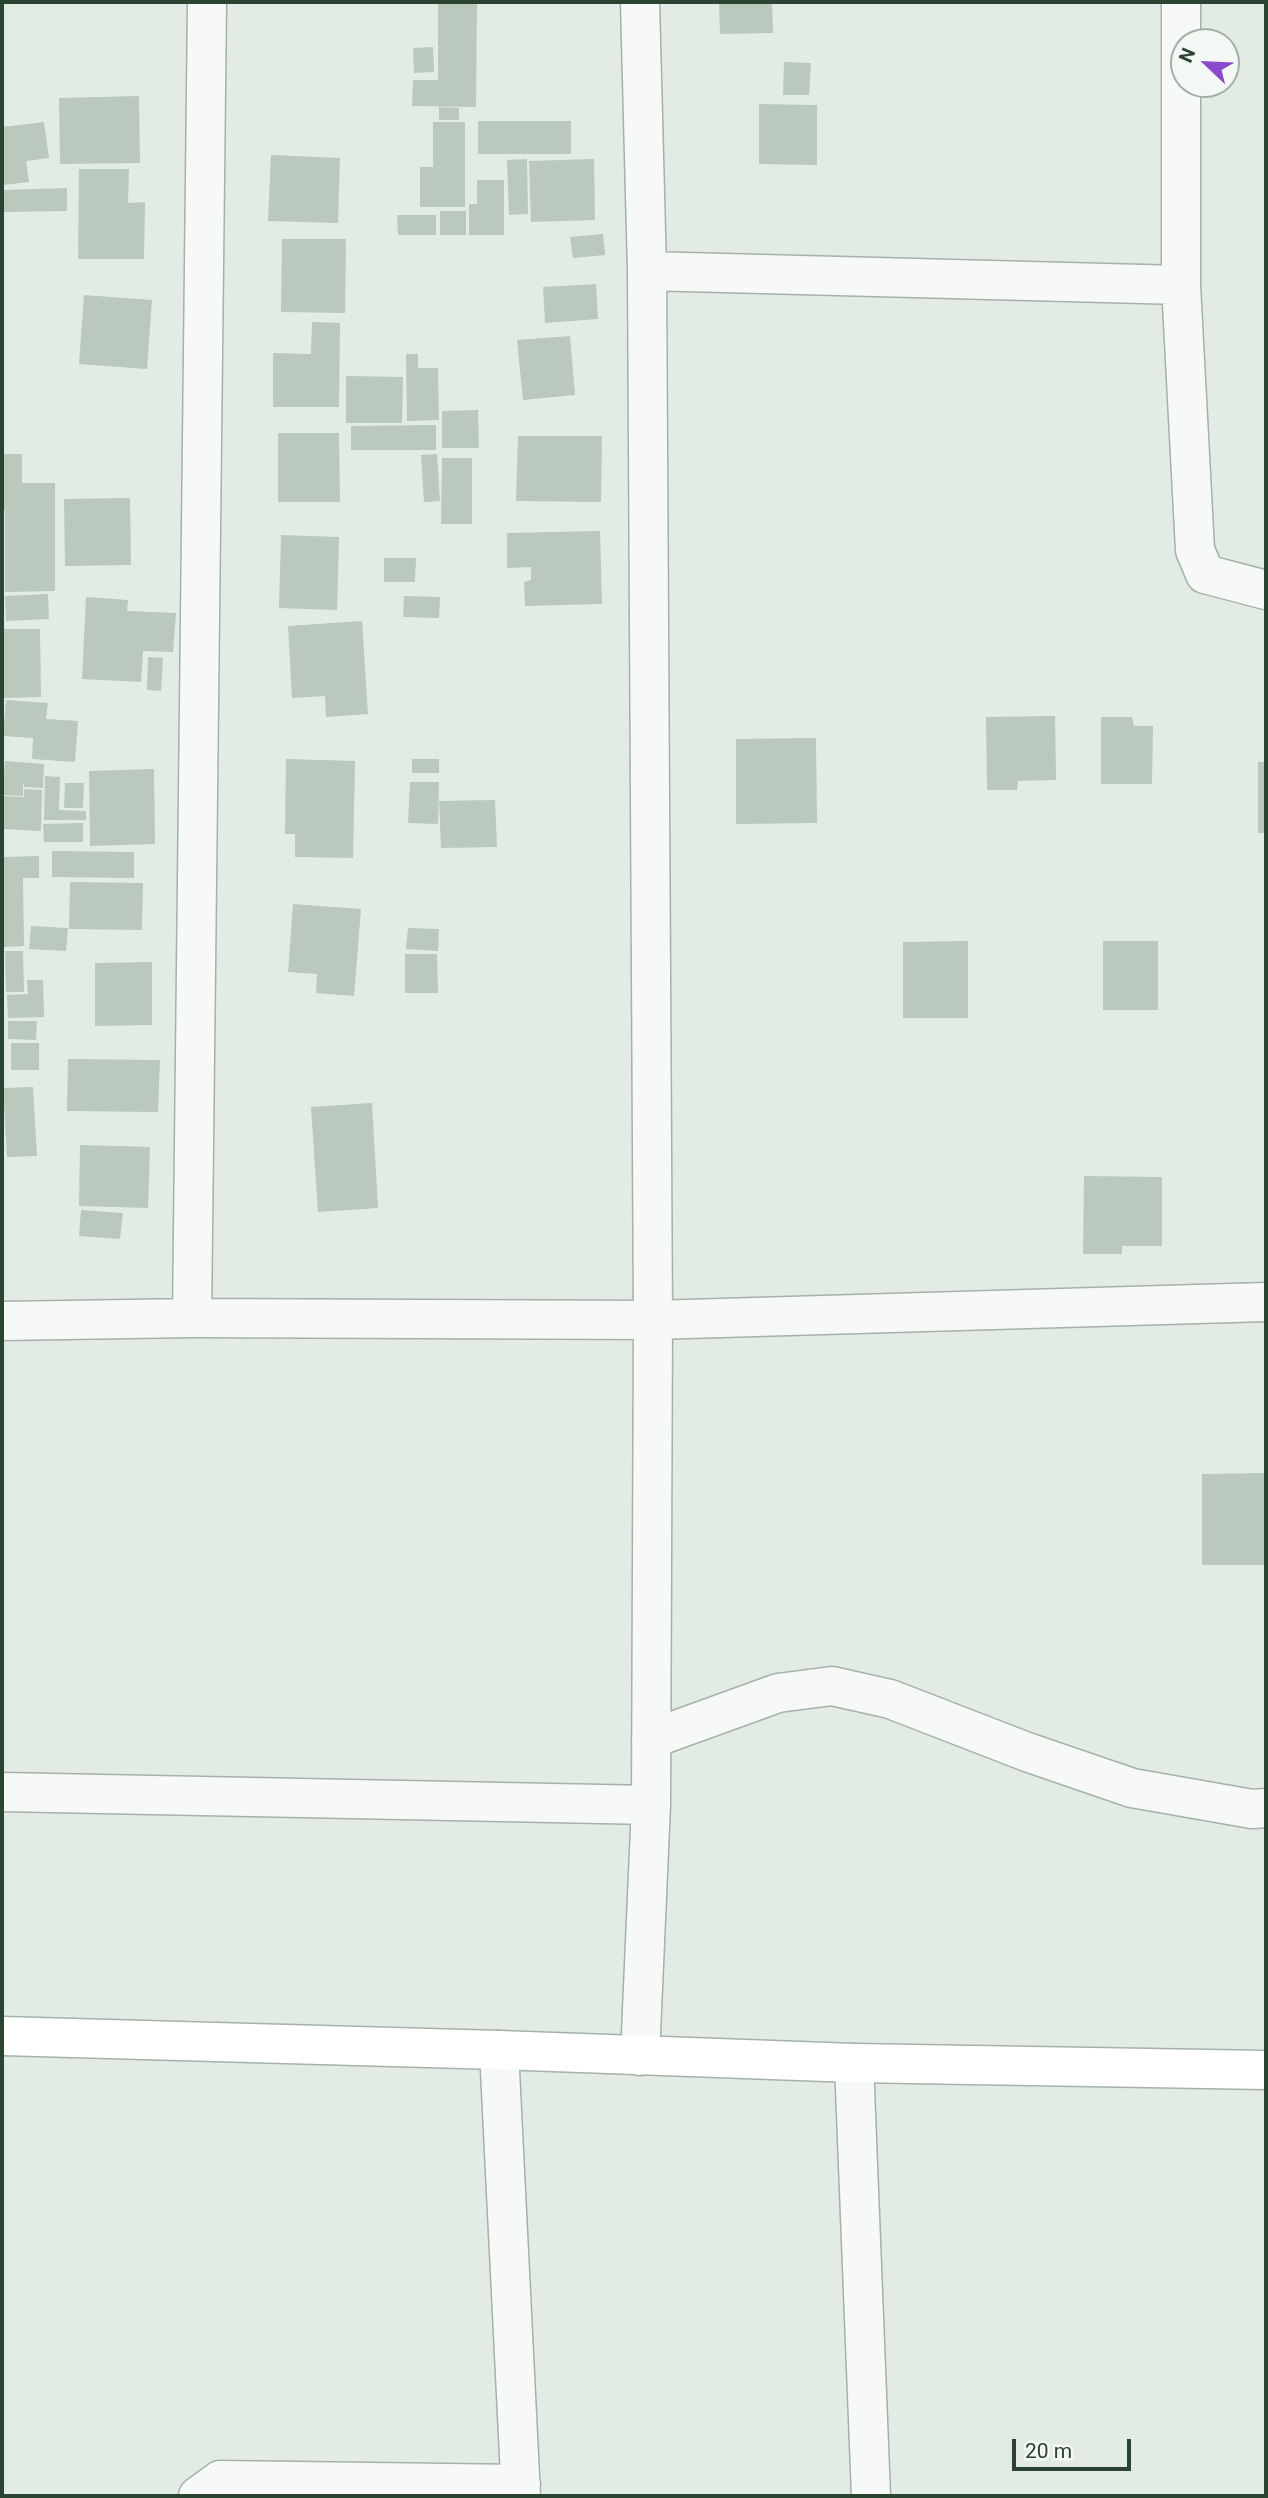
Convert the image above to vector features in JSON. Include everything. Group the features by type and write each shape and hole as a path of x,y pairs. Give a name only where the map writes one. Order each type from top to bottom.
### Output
{"street":[{"path":"192,1318 207,2"},
{"path":"640,2 647,271 653,1320 650,1805 640,2056"},
{"path":"1181,2 1181,285 1195,550 1205,574 1266,590"},
{"path":"647,271 1181,285"},
{"path":"2,1321 192,1318 653,1320 1266,1302"},
{"path":"651,1739 778,1693 832,1686 890,1699 1027,1752 1132,1788 1252,1809 1266,1808"},
{"path":"2,1792 650,1805"},
{"path":"2,2036 854,2063 1266,2070"},
{"path":"198,2496 220,2480 521,2490 499,2050"},
{"path":"854,2063 871,2496"}],"building":[{"path":"438,2 477,2 476,107 412,106 413,80 438,80"},
{"path":"719,2 772,2 773,33 720,34"},
{"path":"433,47 434,72 414,73 413,48"},
{"path":"784,62 811,63 809,95 783,95"},
{"path":"139,96 140,163 60,164 59,98"},
{"path":"759,104 817,105 817,165 759,164"},
{"path":"439,107 459,108 459,120 439,120"},
{"path":"478,121 571,121 571,154 478,154"},
{"path":"44,122 49,158 26,161 29,182 3,185 2,127"},
{"path":"433,122 465,122 465,207 420,207 420,167 433,167"},
{"path":"271,155 340,158 338,223 268,221"},
{"path":"527,159 528,214 509,215 507,160"},
{"path":"594,159 595,220 531,222 529,161"},
{"path":"79,169 129,169 128,203 145,202 144,259 78,259"},
{"path":"477,180 504,180 504,235 469,235 469,204 477,204"},
{"path":"67,188 67,211 4,212 3,190"},
{"path":"440,211 466,211 466,235 440,235"},
{"path":"397,215 436,215 436,235 398,235"},
{"path":"603,234 605,255 573,258 570,237"},
{"path":"282,239 346,239 345,313 281,312"},
{"path":"596,284 598,319 545,323 543,287"},
{"path":"84,295 152,300 147,369 79,364"},
{"path":"312,322 340,323 339,407 273,407 273,353 311,354"},
{"path":"570,336 575,395 523,400 517,340"},
{"path":"406,354 418,354 418,368 438,368 439,420 407,421"},
{"path":"346,376 403,377 402,423 346,423"},
{"path":"478,410 479,448 442,448 442,411"},
{"path":"436,425 436,450 351,450 351,426"},
{"path":"278,433 339,433 340,502 278,502"},
{"path":"518,436 602,436 601,502 516,501"},
{"path":"2,454 22,454 22,483 55,483 55,591 5,592"},
{"path":"437,454 440,501 424,502 421,455"},
{"path":"442,458 472,458 472,524 441,524"},
{"path":"130,498 131,565 65,566 64,499"},
{"path":"600,531 602,604 525,606 524,582 531,580 531,567 507,568 507,533"},
{"path":"281,535 339,537 337,610 279,608"},
{"path":"384,558 416,558 415,582 384,582"},
{"path":"48,594 49,619 6,621 5,596"},
{"path":"404,596 440,597 439,618 403,617"},
{"path":"86,597 128,600 127,611 176,613 173,652 143,651 141,682 82,679"},
{"path":"362,621 368,714 326,717 325,696 292,698 288,626"},
{"path":"4,629 40,629 41,697 4,698"},
{"path":"148,657 163,658 161,691 147,690"},
{"path":"6,700 48,703 46,719 78,721 75,762 32,759 33,738 3,736"},
{"path":"1055,716 1056,780 1018,781 1017,790 987,790 986,717"},
{"path":"1101,717 1132,717 1134,726 1153,726 1152,784 1101,784"},
{"path":"816,738 817,823 736,824 736,739"},
{"path":"286,759 355,761 353,858 295,857 295,834 285,834"},
{"path":"412,759 439,759 439,773 412,773"},
{"path":"5,761 44,764 43,788 24,787 23,782 23,796 3,795"},
{"path":"1258,762 1266,762 1266,833 1258,833"},
{"path":"154,769 155,844 90,846 89,771"},
{"path":"45,776 60,777 59,810 86,811 86,820 44,820"},
{"path":"410,782 439,782 438,824 408,823"},
{"path":"65,783 84,783 83,808 64,808"},
{"path":"24,789 42,790 41,831 3,829 4,796 24,797"},
{"path":"495,800 497,847 441,848 439,801"},
{"path":"83,823 83,842 44,842 43,824"},
{"path":"52,851 134,852 134,878 52,877"},
{"path":"39,856 39,878 23,878 24,946 4,947 3,857"},
{"path":"70,882 143,883 142,930 69,929"},
{"path":"293,904 361,909 354,996 316,993 317,974 288,972"},
{"path":"31,926 68,928 66,951 29,949"},
{"path":"408,928 439,929 438,951 406,949"},
{"path":"968,941 968,1018 903,1018 903,942"},
{"path":"1103,941 1158,941 1158,1010 1103,1010"},
{"path":"5,951 23,951 24,992 6,992"},
{"path":"405,954 437,954 438,993 405,993"},
{"path":"152,962 152,1025 95,1026 95,963"},
{"path":"27,980 43,980 44,1017 8,1018 7,995 28,994"},
{"path":"8,1021 37,1021 36,1040 8,1039"},
{"path":"11,1043 39,1043 39,1070 11,1070"},
{"path":"68,1059 160,1060 158,1112 67,1111"},
{"path":"33,1087 37,1156 7,1157 3,1088"},
{"path":"372,1103 378,1208 318,1212 311,1107"},
{"path":"80,1145 150,1147 148,1208 79,1206"},
{"path":"1084,1176 1162,1177 1162,1246 1122,1246 1122,1254 1083,1254"},
{"path":"81,1210 123,1213 120,1239 79,1236"},
{"path":"1266,1473 1266,1565 1202,1565 1202,1474"}]}
